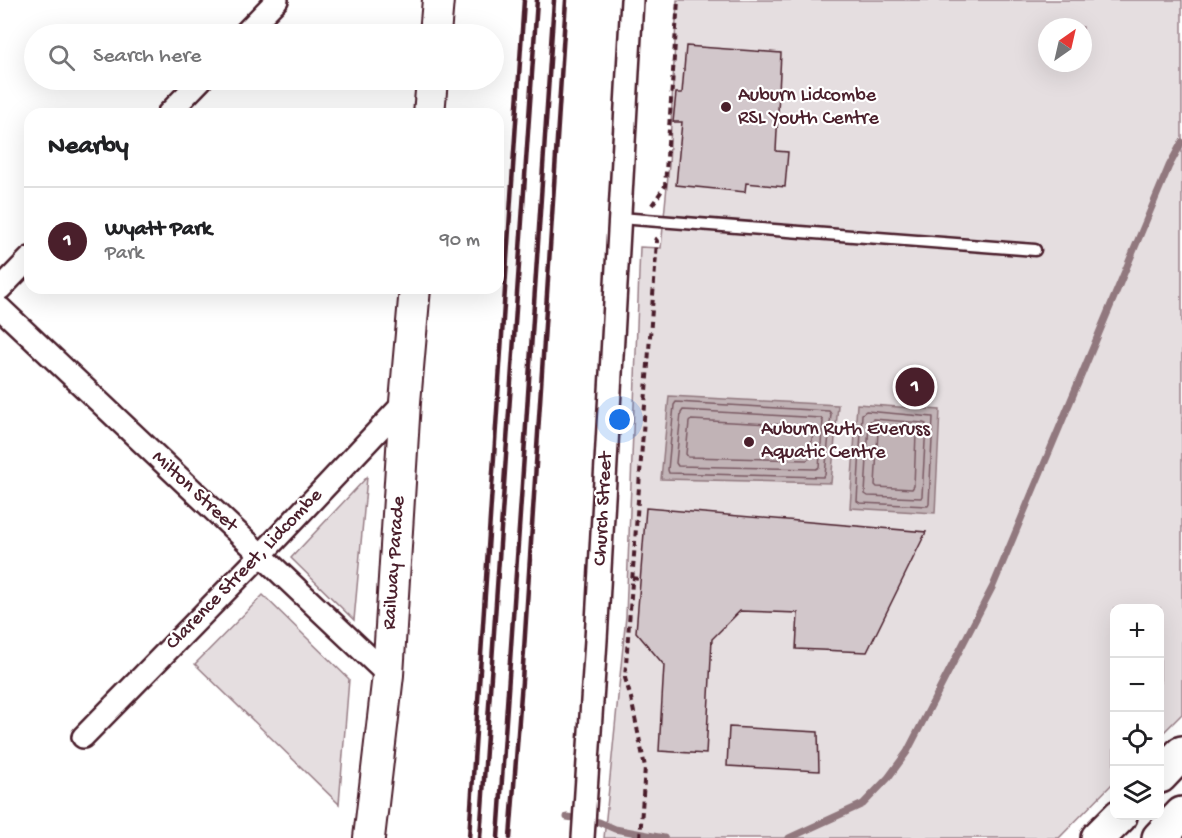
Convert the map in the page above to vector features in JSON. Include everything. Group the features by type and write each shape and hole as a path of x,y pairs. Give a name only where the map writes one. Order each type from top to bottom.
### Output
{"highway":[{"path":"1164,772 1182,753"},
{"path":"1098,838 1116,820"}],"street":[{"path":"254,24 277,0"},
{"path":"436,24 438,0"},
{"name":"Church Street","path":"583,838 632,0"},
{"path":"174,108 191,90"},
{"path":"430,108 431,90"},
{"path":"0,289 24,264"},
{"name":"Railway Parade","path":"369,838 388,675 405,402 414,294"},
{"name":"Milton Street","path":"0,308 388,675"},
{"name":"Clarence Street, Lidcombe","path":"83,737 261,555 405,402"}],"lane":[{"path":"620,218 1035,250"}],"path":[{"path":"640,838 645,767 625,678 657,241 651,233 650,208 665,186 678,0"},
{"path":"632,578 640,579"}],"shaded area":[{"path":"677,0 1182,0 1182,714 1164,732 1164,604 1110,604 1110,786 1059,838 604,838 626,616 640,247 661,248 669,165"},
{"path":"367,477 354,620 291,558"},
{"path":"263,595 349,679 339,804 195,664"}],"water":[{"name":"Auburn Ruth Everuss Aquatic Centre","path":"669,396 838,405 831,483 661,479"},
{"path":"857,404 940,410 935,513 850,508"}],"building":[{"name":"Auburn Lidcombe RSL Youth Centre","path":"686,46 781,53 776,151 788,152 785,187 746,183 745,192 676,185 682,122 673,122 676,93 682,93"},
{"path":"646,508 926,532 867,652 796,649 798,613 740,611 712,639 706,754 659,751 664,665 636,632"},
{"path":"729,727 818,732 819,771 727,766"}],"waterway":[{"path":"789,838 863,804 888,778 907,752 993,586 1169,166 1182,142"},
{"path":"567,817 599,822 615,829 664,838"}],"railway":[{"path":"469,838 524,0"},
{"path":"480,838 537,0"},
{"path":"498,838 554,0"},
{"path":"510,838 566,0"}],"place":[{"name":"Auburn Lidcombe RSL Youth Centre","path":"726,107"},
{"name":"Wyatt Park","path":"915,387"},
{"name":"Auburn Ruth Everuss Aquatic Centre","path":"749,442"}]}
